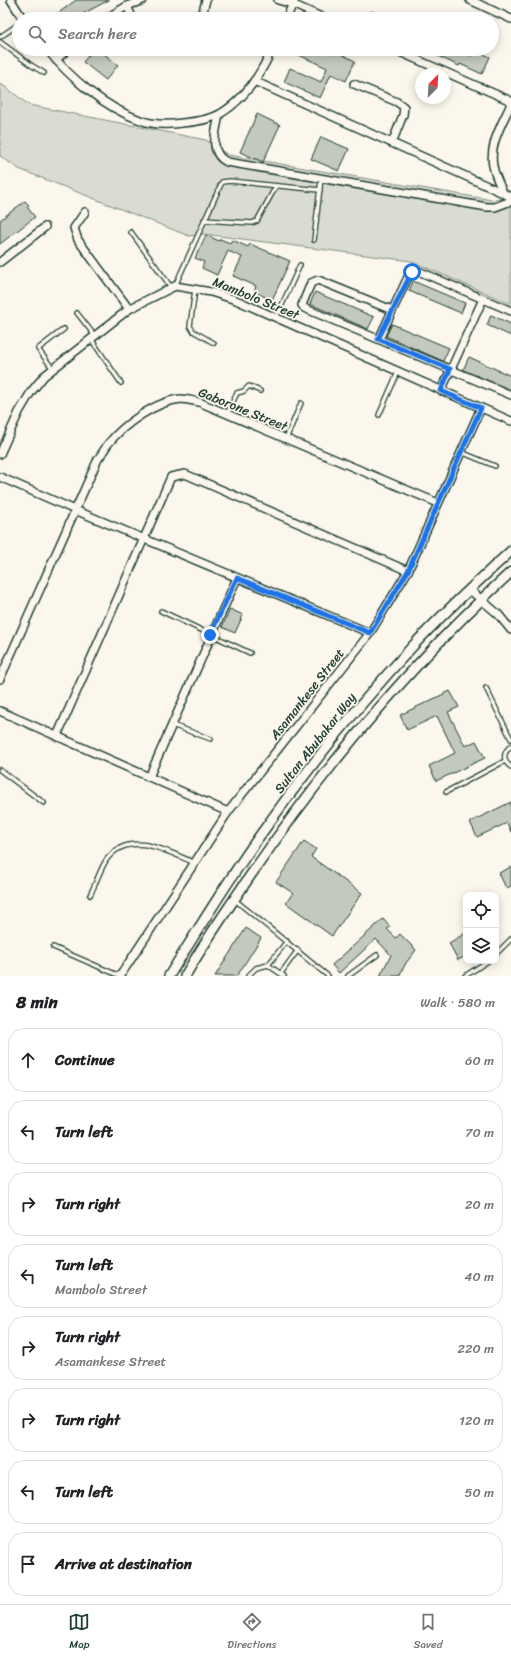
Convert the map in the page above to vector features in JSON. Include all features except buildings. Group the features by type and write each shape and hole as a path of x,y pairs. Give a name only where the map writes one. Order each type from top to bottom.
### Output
{"main road":[{"name":"Sultan Abubakar Way","path":"169,976 260,834 312,765 412,647 469,589 511,551"},
{"name":"Sultan Abubakar Way","path":"185,976 234,899 273,843 329,768 424,657 481,599 511,572"}],"street":[{"path":"11,0 19,12"},
{"path":"117,12 127,6 143,0"},
{"path":"203,12 206,0"},
{"path":"278,0 293,2 312,12"},
{"path":"470,0 496,12"},
{"path":"289,12 293,2"},
{"path":"127,6 129,12"},
{"path":"499,13 511,19"},
{"path":"53,56 86,89 114,108 140,120 167,125 194,122 219,114 239,99 254,81 268,56"},
{"path":"56,60 60,56"},
{"path":"409,56 511,102 496,138 492,153 493,169 503,193"},
{"path":"254,81 511,196"},
{"path":"354,84 397,102 404,107 403,115 392,143"},
{"path":"219,114 214,143 216,154 227,162 321,177 487,207 495,207 511,201"},
{"path":"85,212 74,228 78,240 129,309"},
{"path":"0,262 45,227"},
{"path":"378,339 409,275 416,270 511,311"},
{"path":"392,310 318,280 312,283 303,302 304,308 511,395"},
{"path":"0,454 19,412 31,392 44,376 129,309 174,287"},
{"name":"Mambolo Street","path":"174,287 195,288 236,300 511,421"},
{"path":"441,391 483,299"},
{"name":"Gaborone Street","path":"0,679 98,459 109,443 127,426 146,412 165,402 182,399 199,402 438,503"},
{"name":"Asamankese Street","path":"120,976 228,812 370,633 408,571 481,408"},
{"path":"57,736 171,477 185,474 408,571"},
{"path":"0,477 75,510 370,633"},
{"path":"149,778 210,635 237,578"},
{"path":"469,589 498,614 511,630"},
{"path":"0,711 228,812"}],"lane":[{"path":"0,37 12,29"},
{"path":"0,42 12,51"},
{"path":"19,56 44,73"},
{"path":"314,240 321,177"},
{"path":"131,232 174,287 222,182 320,190"},
{"path":"204,220 252,223 257,221 276,186"},
{"path":"276,318 300,265"},
{"path":"195,288 190,326 193,331 214,343"},
{"path":"77,313 121,383"},
{"path":"53,369 38,349 64,329"},
{"path":"379,415 398,372"},
{"path":"227,414 237,393 244,391 249,386 260,391"},
{"path":"286,439 301,403"},
{"path":"461,452 496,466"},
{"path":"161,611 250,654"},
{"path":"486,688 511,739"},
{"path":"172,725 210,739"},
{"path":"511,746 504,754 505,761 511,767"},
{"path":"446,792 505,761"},
{"path":"0,770 44,803"},
{"path":"90,895 107,860 117,850 130,845 142,844 155,846 195,863"},
{"path":"234,899 328,976"},
{"path":"499,951 511,939"},
{"path":"248,976 256,968 268,965 286,941"},
{"path":"53,947 120,976"},
{"path":"268,965 283,974 298,950"},
{"path":"348,976 377,955"},
{"path":"465,976 483,964"}],"shaded area":[{"path":"0,83 29,105 206,140 228,155 492,200 511,197 511,304 411,261 204,234 189,236 19,169 0,156"}],"route":[{"path":"210,635 237,578 370,633 408,571 481,408 441,391 450,369 378,339 409,275 412,272"}]}
